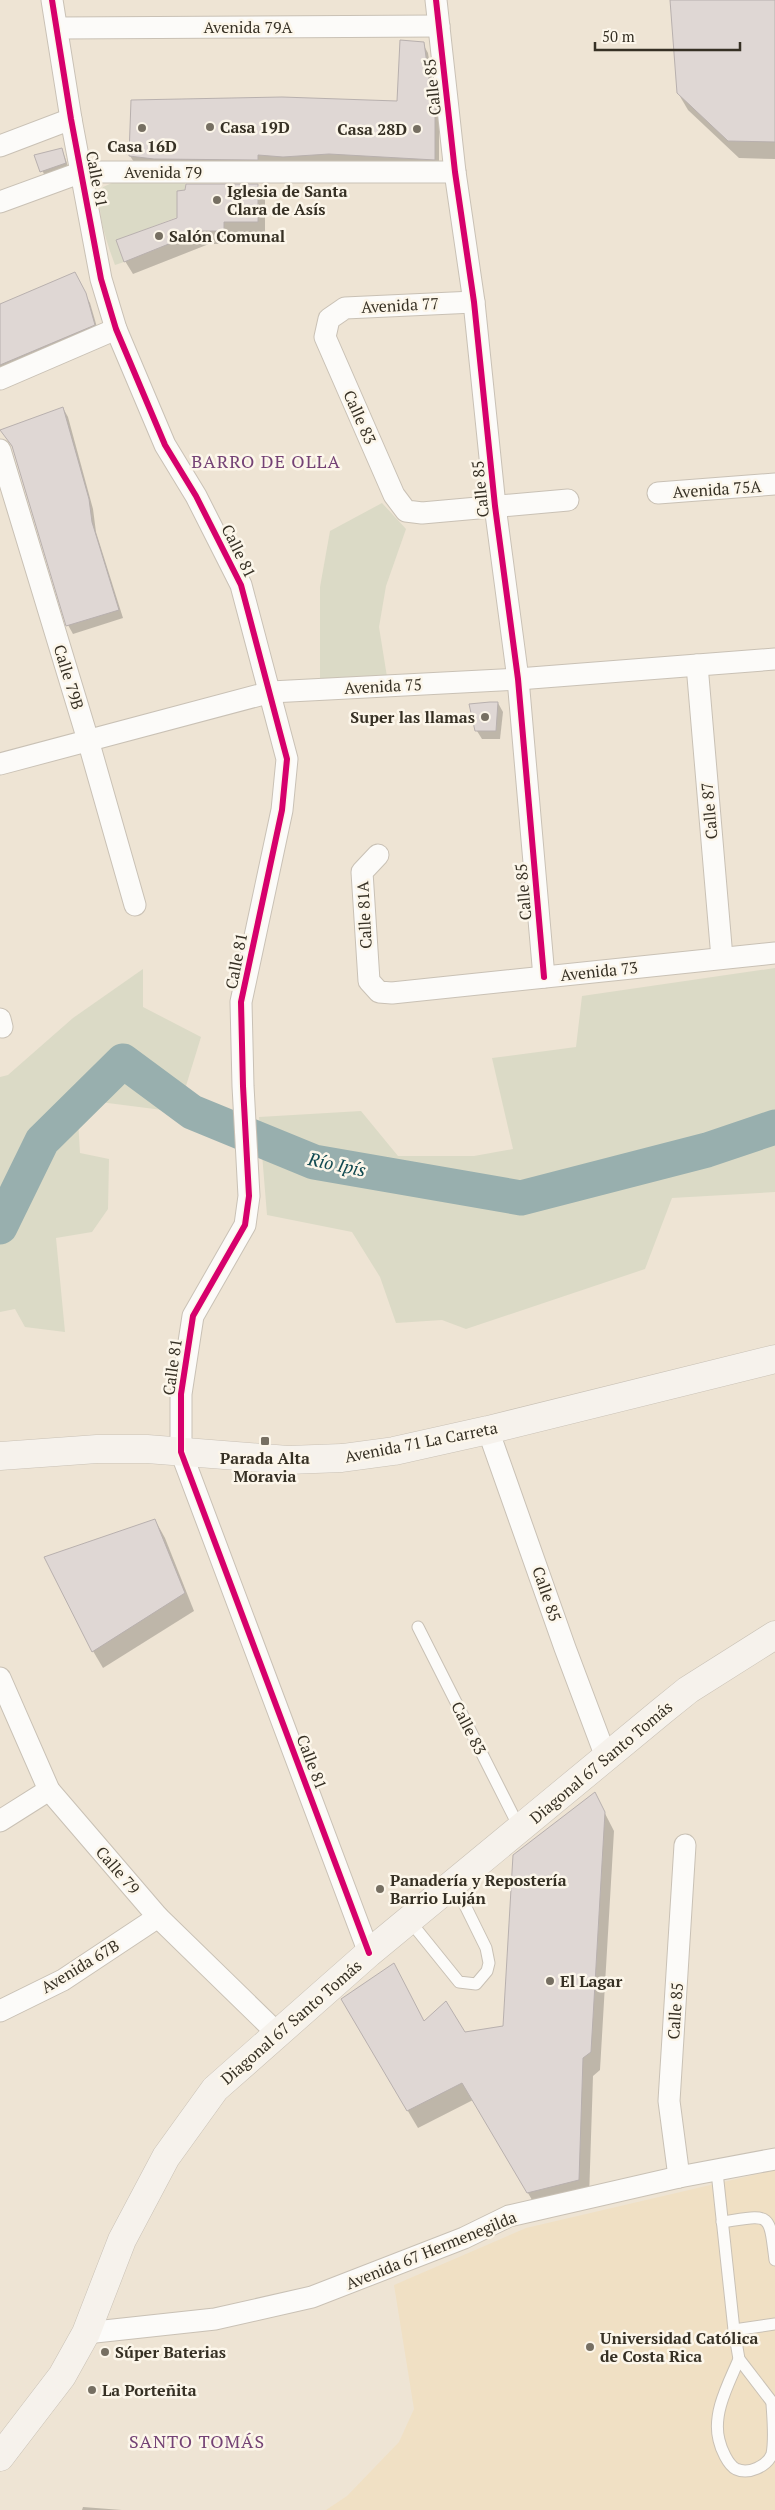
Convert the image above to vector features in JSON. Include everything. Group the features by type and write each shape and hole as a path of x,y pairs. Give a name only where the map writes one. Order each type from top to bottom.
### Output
{"main road":[{"name":"Avenida 71 La Carreta","path":"0,1456 97,1449 181,1452 314,1461 394,1451 488,1430 775,1359"},
{"name":"Diagonal 67 Santo Tomás","path":"0,2457 62,2376 86,2333 122,2240 166,2157 215,2089 369,1953 416,1929 459,1893 520,1829 688,1690 775,1635"}],"street":[{"name":"Calle 81","path":"52,0 58,28 71,119 102,279 116,329 165,445 196,496 241,585 271,692 287,759 282,810 242,1002 243,1086 249,1196 245,1225 193,1316 181,1394 181,1452 369,1953"},
{"name":"Calle 85","path":"436,0 455,172 474,302 495,506 518,679 544,977"},
{"name":"Avenida 79A","path":"58,28 439,26"},
{"path":"0,146 71,119"},
{"name":"Avenida 79","path":"82,172 455,172"},
{"path":"0,202 82,172"},
{"name":"Avenida 77","path":"329,319 346,308 474,302"},
{"name":"Calle 83","path":"329,319 325,337 394,495 406,511 422,513 495,506"},
{"path":"0,379 116,329"},
{"name":"Calle 79B","path":"0,450 88,740 135,905"},
{"name":"Avenida 75A","path":"658,493 775,484"},
{"path":"495,506 568,500"},
{"name":"Avenida 75","path":"0,764 271,692 518,679 775,659"},
{"name":"Calle 87","path":"697,665 722,958"},
{"name":"Calle 81A","path":"369,981 362,872 378,855"},
{"name":"Avenida 73","path":"369,981 379,992 392,993 775,954"},
{"name":"Calle 85","path":"488,1430 565,1648 606,1757"},
{"name":"Calle 79","path":"0,1678 49,1790 158,1917 277,2033"},
{"path":"0,1821 49,1790"},
{"name":"Calle 85","path":"679,2177 669,2101 685,1844"},
{"name":"Avenida 67B","path":"0,2011 63,1980 158,1917"},
{"name":"Avenida 67 Hermenegilda","path":"86,2333 215,2319 312,2297 464,2238 509,2216 679,2177 717,2172 775,2160"}],"lane":[{"name":"Calle 83","path":"418,1627 520,1829"},
{"path":"416,1929 459,1982 476,1984 487,1972 488,1954 459,1893"},
{"path":"717,2172 734,2330 739,2359 760,2384 774,2405 775,2437 771,2455 761,2467 747,2471 736,2468 727,2458 718,2439 718,2418 724,2393 739,2359"},
{"path":"722,2222 758,2217 766,2220 771,2226 775,2260"},
{"path":"734,2330 775,2324"}],"shaded area":[{"name":"Universidad Católica de Costa Rica","path":"775,2170 775,2510 326,2510 347,2496 399,2442 414,2409 394,2285 526,2228"}],"green space":[{"path":"186,179 185,190 177,191 177,209 188,213 117,240 124,262 115,265 105,237 101,215 100,195 103,187 112,183"},
{"path":"382,503 406,529 386,586 379,627 388,683 320,694 320,587 330,531"},
{"path":"775,968 775,1192 672,1198 645,1269 466,1329 442,1320 396,1323 380,1277 352,1232 267,1215 259,1117 361,1111 398,1156 474,1156 513,1149 492,1058 576,1047 582,996"},
{"path":"143,969 143,1007 201,1037 178,1112 92,1101 78,1119 80,1153 109,1159 108,1209 92,1232 56,1238 65,1332 25,1327 15,1309 0,1312 0,1077 8,1075 73,1018"}],"building":[{"path":"670,0 775,0 775,142 728,141 677,93"},
{"path":"400,40 424,42 432,101 435,101 435,160 329,154 283,157 258,155 258,160 154,159 129,156 131,100 282,97 397,101"},
{"path":"62,148 66,163 40,172 34,155"},
{"name":"Iglesia de Santa Clara de Asís","path":"186,184 258,184 258,222 224,222 224,231 201,231 124,262 116,240 177,218 177,191 185,190"},
{"path":"75,272 86,293 95,325 0,365 0,304"},
{"path":"63,407 89,499 92,522 119,610 66,626 12,446 0,430"},
{"name":"Super las llamas","path":"498,702 496,731 475,731 469,704"},
{"path":"155,1519 185,1593 92,1652 44,1557"},
{"name":"El Lagar","path":"595,1792 605,1812 591,2052 583,2058 579,2180 527,2193 462,2083 407,2111 341,1999 394,1963 424,2021 446,2001 465,2032 503,2026 513,1855"}],"waterway":[{"name":"Río Ipís","path":"0,1227 42,1141 123,1061 192,1112 314,1162 521,1198 707,1150 775,1127"}],"cycle path":[{"path":"52,0 71,119 101,279 116,329 165,445 196,496 241,585 287,759 282,810 241,1002 249,1196 245,1225 193,1316 181,1394 181,1452 369,1953"},
{"path":"436,0 455,172 474,302 495,506 518,679 544,977"}],"place":[{"name":"Casa 19D","path":"210,127"},
{"name":"Casa 16D","path":"142,128"},
{"name":"Casa 28D","path":"417,129"},
{"name":"Iglesia de Santa Clara de Asís","path":"217,200"},
{"name":"Salón Comunal","path":"159,236"},
{"name":"Super las llamas","path":"485,717"},
{"name":"Parada Alta Moravia","path":"265,1441"},
{"name":"Panadería y Repostería Barrio Luján","path":"380,1889"},
{"name":"El Lagar","path":"550,1981"},
{"name":"Universidad Católica de Costa Rica","path":"590,2347"},
{"name":"Súper Baterias","path":"105,2352"},
{"name":"La Porteñita","path":"92,2390"}],"district":[{"name":"BARRO DE OLLA","path":"266,462"},
{"name":"SANTO TOMÁS","path":"197,2442"}]}
